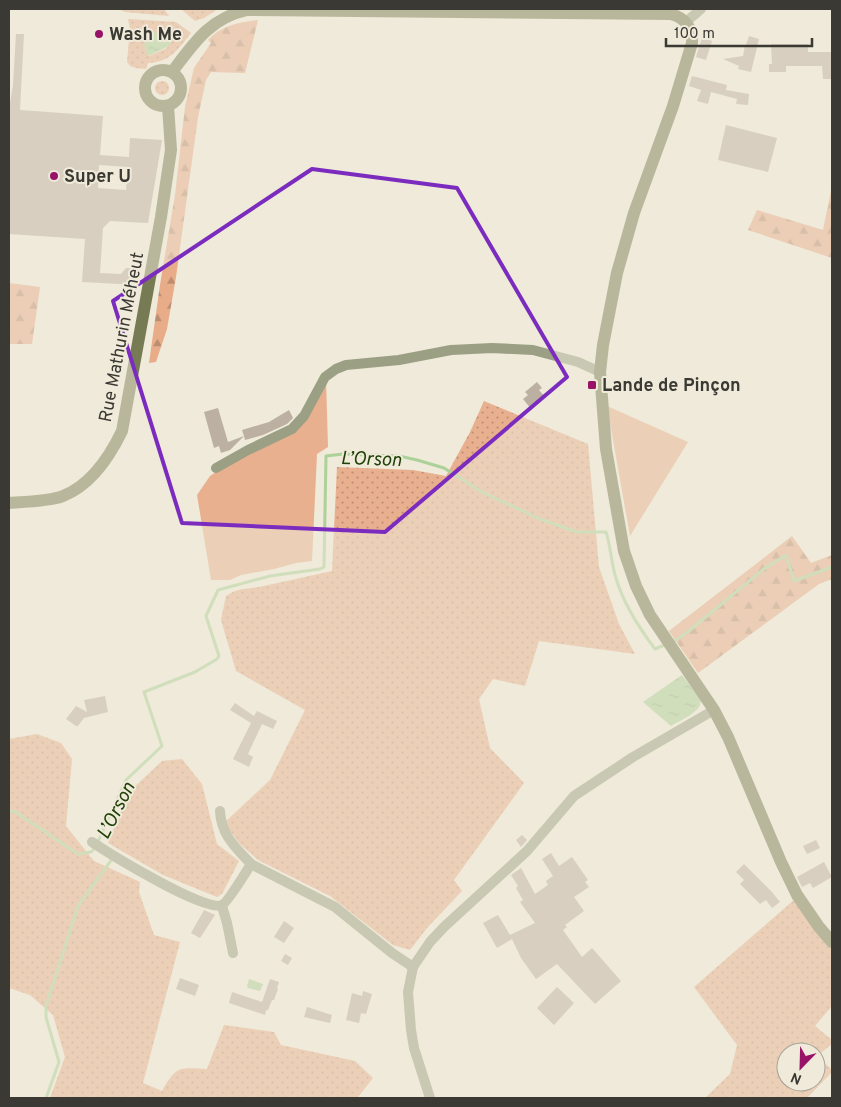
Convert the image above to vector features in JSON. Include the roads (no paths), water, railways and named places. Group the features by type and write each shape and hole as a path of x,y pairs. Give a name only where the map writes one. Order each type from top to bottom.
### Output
{"street":[{"path":"686,22 701,9"},
{"path":"172,72 210,26 235,13 247,10 671,14 682,18 686,22 691,33 692,42 673,106 634,213 617,273 603,345 600,372 606,449 624,551 636,586 650,615 668,644 714,710 728,737 797,895 832,942"},
{"path":"167,70 177,76 181,87 178,99 168,106 151,102 145,92 146,80 155,71 167,70"},
{"name":"Rue Mathurin Méheut","path":"9,503 63,497 102,466 122,431 161,217 171,150 168,106"},
{"path":"216,468 292,429 304,416 325,377 346,365 399,360 451,350 492,348 533,350 578,362 600,372"},
{"path":"430,1098 410,1030 408,992 413,967 430,942 527,851 574,796 633,757 714,710"},
{"path":"220,811 220,822 224,832 251,864 335,907 392,953 413,967"},
{"path":"92,842 154,879 210,905 222,906 229,899 251,864"},
{"path":"222,906 233,953"}],"water":[{"path":"147,32 172,34 175,38 167,47 148,56 144,44"},
{"path":"682,675 701,700 700,705 694,712 671,726 643,702"},
{"path":"249,979 263,984 260,991 248,988"}],"waterway":[{"name":"L’Orson","path":"9,812 14,811 78,854 91,852 95,848 126,780 162,746 144,692 195,672 219,656 206,616 218,590 270,576 324,567 326,456 343,454 399,456 417,460 444,468 482,492 540,519 577,532 606,532 614,572 627,606 655,649 667,644"},
{"name":"L’Orson","path":"673,642 765,568 786,555 794,581 832,567"},
{"path":"46,1098 59,1062 46,1017 46,1006 78,906 112,859 110,858"}],"place":[{"name":"Wash Me","path":"99,34"},
{"name":"Super U","path":"54,176"},
{"name":"Lande de Pinçon","path":"592,385"}]}
